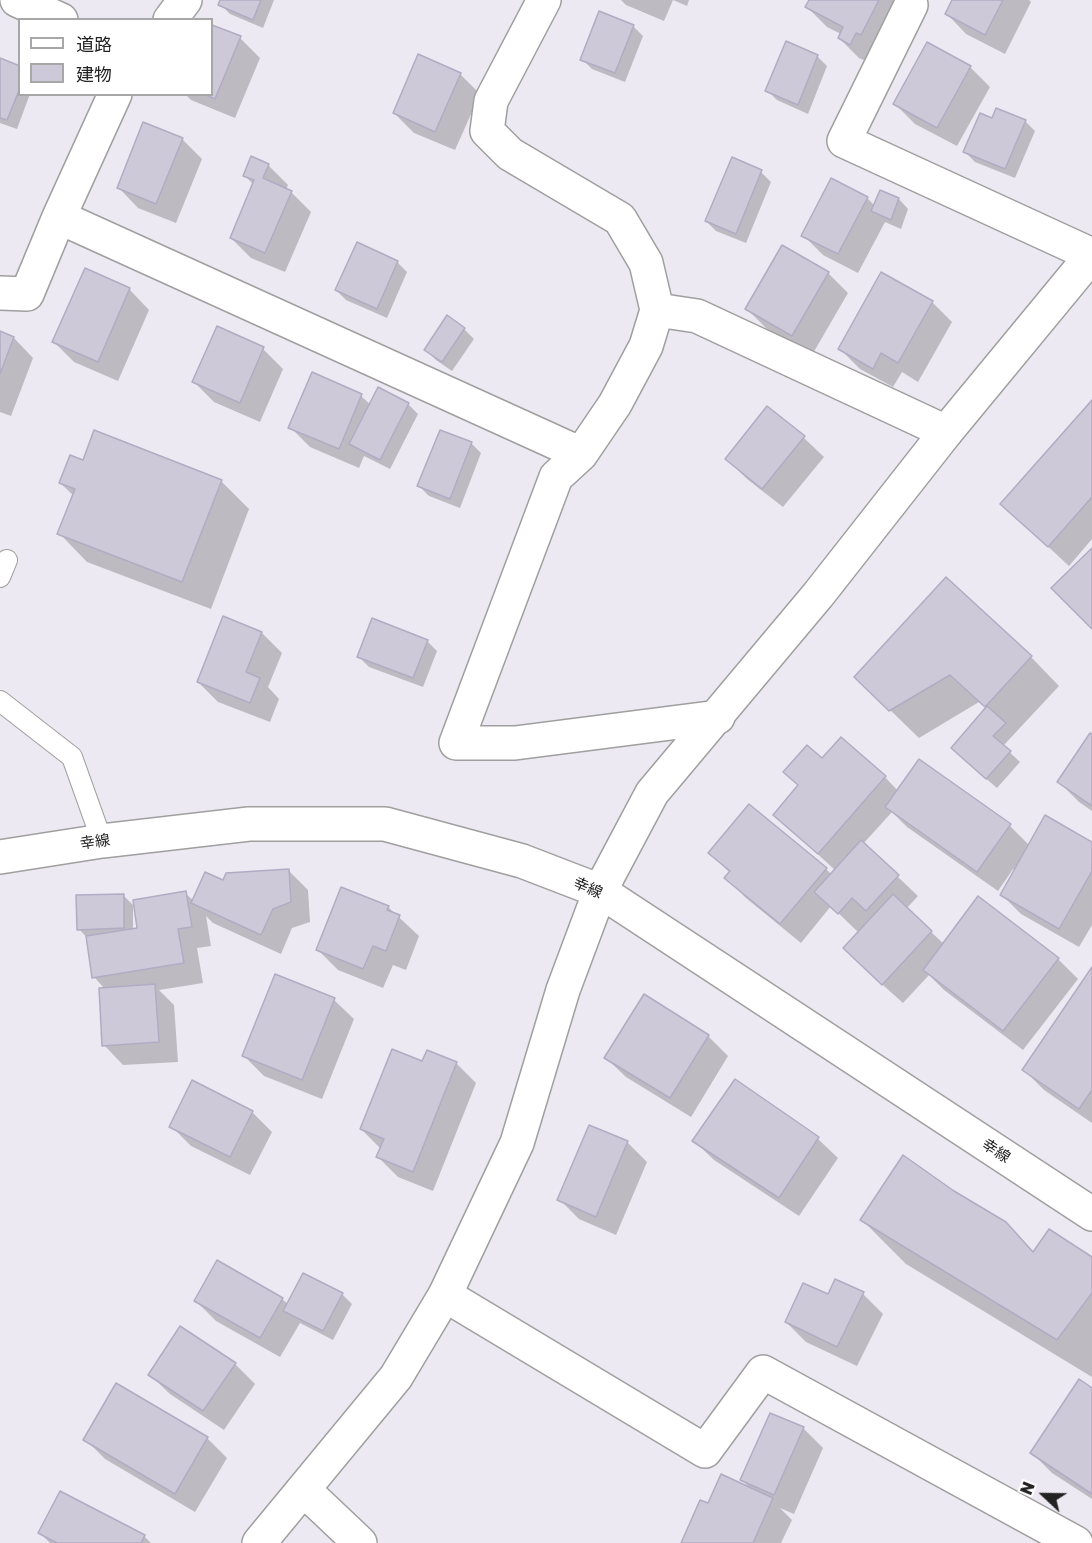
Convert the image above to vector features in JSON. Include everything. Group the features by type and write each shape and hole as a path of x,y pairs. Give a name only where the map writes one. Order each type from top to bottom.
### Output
{"street":[{"path":"17,0 57,18"},
{"path":"172,18 185,0"},
{"path":"544,0 491,101 487,131 510,154 620,219 646,263 657,310 646,346 615,404 581,454 555,477 456,742 515,743 718,717"},
{"path":"259,1543 396,1377 445,1295 517,1143 563,990 600,891 652,793 818,595 946,432 1092,255 844,141 911,5"},
{"path":"0,293 27,294 114,96"},
{"path":"59,217 581,454"},
{"path":"657,310 697,316 946,432"},
{"name":"幸線","path":"0,857 102,841 249,824 386,824 522,861 600,891 1092,1214"},
{"path":"445,1295 705,1451 763,1372 1076,1543"},
{"path":"303,1490 360,1543"}],"lane":[{"path":"0,701 72,757 102,841"}],"building":[{"path":"220,0 261,0 253,20 218,5"},
{"path":"809,0 879,0 861,35 856,33 850,45 838,38 843,27 805,7"},
{"path":"952,0 1003,0 985,35 945,14"},
{"path":"599,11 634,25 615,73 580,60"},
{"path":"213,25 241,36 215,99 208,96 213,96"},
{"path":"786,41 818,55 798,105 765,91"},
{"path":"927,42 971,66 937,128 893,104"},
{"path":"418,54 461,73 435,132 393,113"},
{"path":"0,58 18,65 18,93 7,120 0,118"},
{"path":"996,108 1026,120 1005,169 963,152 980,113 992,118"},
{"path":"143,122 183,138 156,204 117,188"},
{"path":"251,156 269,164 263,178 292,191 265,253 230,238 254,180 243,176"},
{"path":"732,157 762,170 736,234 705,221"},
{"path":"831,178 868,197 838,254 801,236"},
{"path":"880,190 899,198 891,220 871,211"},
{"path":"357,242 398,261 377,309 335,290"},
{"path":"782,245 829,272 792,336 745,309"},
{"path":"85,268 130,288 98,362 52,342"},
{"path":"881,272 933,301 898,363 881,353 873,369 838,349"},
{"path":"447,315 465,328 442,362 424,350"},
{"path":"217,326 264,347 240,403 192,382"},
{"path":"0,331 14,337 0,374"},
{"path":"312,372 362,394 339,449 288,428"},
{"path":"378,387 409,403 380,460 349,444"},
{"path":"1092,400 1092,497 1048,547 1000,504"},
{"path":"767,406 805,436 762,489 725,459"},
{"path":"94,430 222,480 182,582 57,534 75,489 59,483 70,455 83,460"},
{"path":"440,430 472,442 450,499 417,486"},
{"path":"1092,548 1092,629 1051,588"},
{"path":"946,577 1032,656 985,707 950,675 889,711 854,677"},
{"path":"223,616 262,632 246,672 260,678 250,703 197,682"},
{"path":"372,618 428,640 413,678 357,657"},
{"path":"987,706 1006,723 993,736 1011,751 986,779 951,748"},
{"path":"1090,733 1092,734 1092,806 1057,782"},
{"path":"841,737 886,776 818,854 773,815 798,785 783,772 807,745 822,758"},
{"path":"919,759 1011,824 977,872 885,807"},
{"path":"749,804 827,868 780,924 724,878 730,871 708,853"},
{"path":"1045,815 1092,842 1092,871 1059,929 1000,895"},
{"path":"861,840 899,875 866,911 852,898 838,914 814,892"},
{"path":"289,869 291,902 273,909 261,935 191,903 205,872 223,880 226,873"},
{"path":"341,887 389,906 387,910 400,915 386,951 373,946 363,969 316,950"},
{"path":"186,891 192,927 178,929 184,963 92,978 86,936 137,928 133,900"},
{"path":"124,894 124,928 77,930 76,895"},
{"path":"893,894 932,931 882,985 843,948"},
{"path":"978,896 1059,958 1003,1031 923,970"},
{"path":"1092,967 1092,1090 1079,1109 1022,1070"},
{"path":"275,974 335,998 302,1080 242,1056"},
{"path":"155,984 159,1042 102,1046 99,988"},
{"path":"644,994 709,1035 670,1098 604,1058"},
{"path":"392,1049 422,1061 427,1050 457,1062 413,1172 376,1157 384,1139 360,1129"},
{"path":"735,1079 819,1137 779,1198 692,1141"},
{"path":"192,1080 253,1111 230,1157 169,1127"},
{"path":"589,1125 628,1141 596,1217 557,1200"},
{"path":"903,1155 954,1191 1006,1222 1033,1252 1049,1229 1092,1257 1092,1293 1057,1340 860,1220"},
{"path":"217,1260 283,1298 260,1338 194,1301"},
{"path":"303,1273 343,1293 323,1331 283,1311"},
{"path":"835,1279 864,1292 837,1347 785,1322 803,1283 828,1294"},
{"path":"180,1326 236,1363 203,1411 148,1375"},
{"path":"1079,1379 1092,1388 1092,1494 1030,1453"},
{"path":"116,1383 208,1437 175,1494 83,1440"},
{"path":"770,1413 804,1427 774,1495 740,1480"},
{"path":"721,1474 773,1498 753,1543 681,1543 700,1500 708,1503"},
{"path":"60,1491 145,1535 141,1543 57,1543 38,1533"}]}
